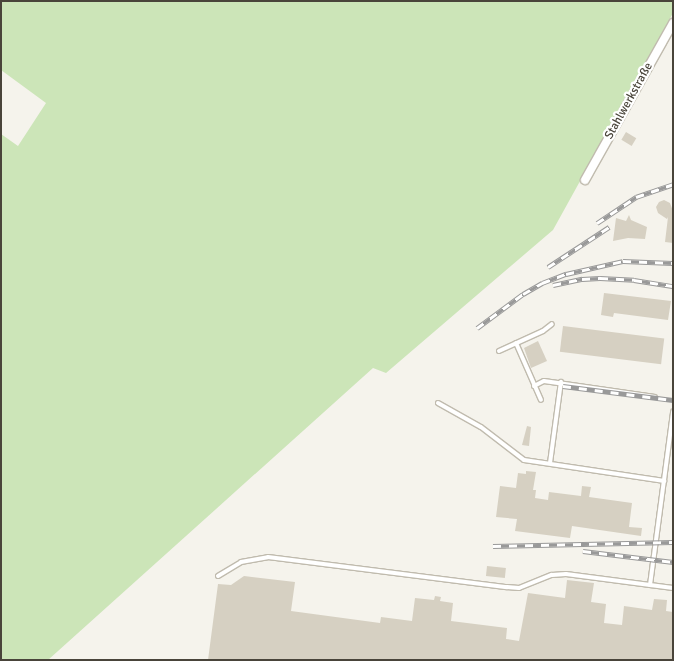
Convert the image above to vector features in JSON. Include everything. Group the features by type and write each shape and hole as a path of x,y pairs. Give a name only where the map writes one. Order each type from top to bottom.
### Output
{"street":[{"name":"Stahlwerkstraße","path":"586,180 673,23"}],"lane":[{"path":"499,351 543,331 552,324"},
{"path":"516,343 541,400"},
{"path":"534,386 544,381 561,382 655,397"},
{"path":"550,463 561,382"},
{"path":"438,403 481,428 524,460 664,481"},
{"path":"650,585 673,412"},
{"path":"218,576 241,562 268,557 519,588 552,575 566,574 673,588"}],"green space":[{"path":"1,1 673,1 673,13 553,230 386,373 373,368 48,660 1,660 1,134 18,146 46,103 1,70"}],"building":[{"path":"626,132 636,138 632,146 621,140"},
{"path":"664,200 670,203 673,211 673,243 665,242 668,217 667,219 658,213 656,207 659,202"},
{"path":"629,215 631,220 647,227 645,239 628,238 613,241 616,218 626,221"},
{"path":"604,293 671,301 668,320 614,313 613,317 601,315"},
{"path":"563,326 664,338 661,364 560,352"},
{"path":"538,341 547,361 531,368 524,348"},
{"path":"527,426 531,427 529,446 522,445"},
{"path":"526,471 536,472 533,490 536,490 535,498 548,500 549,492 581,496 582,486 591,487 589,497 632,503 629,527 642,528 641,536 572,526 570,538 515,531 517,519 496,517 500,486 516,488 518,473 526,474"},
{"path":"487,566 506,568 505,578 486,576"},
{"path":"244,576 295,582 291,611 380,623 381,617 412,621 415,598 434,600 435,596 441,597 440,601 453,603 451,621 507,628 506,639 519,641 528,593 565,598 567,580 594,583 591,602 606,604 604,623 622,625 624,606 652,610 654,599 667,600 666,611 673,612 673,660 208,660 218,584 231,585"}],"railway":[{"path":"597,223 636,197 673,184"},
{"path":"548,267 609,227"},
{"path":"477,328 523,294 542,283 566,274 623,261 673,263"},
{"path":"553,285 582,279 600,278 634,280 673,286"},
{"path":"563,386 673,400"},
{"path":"493,546 673,542"},
{"path":"583,551 673,562"}]}
